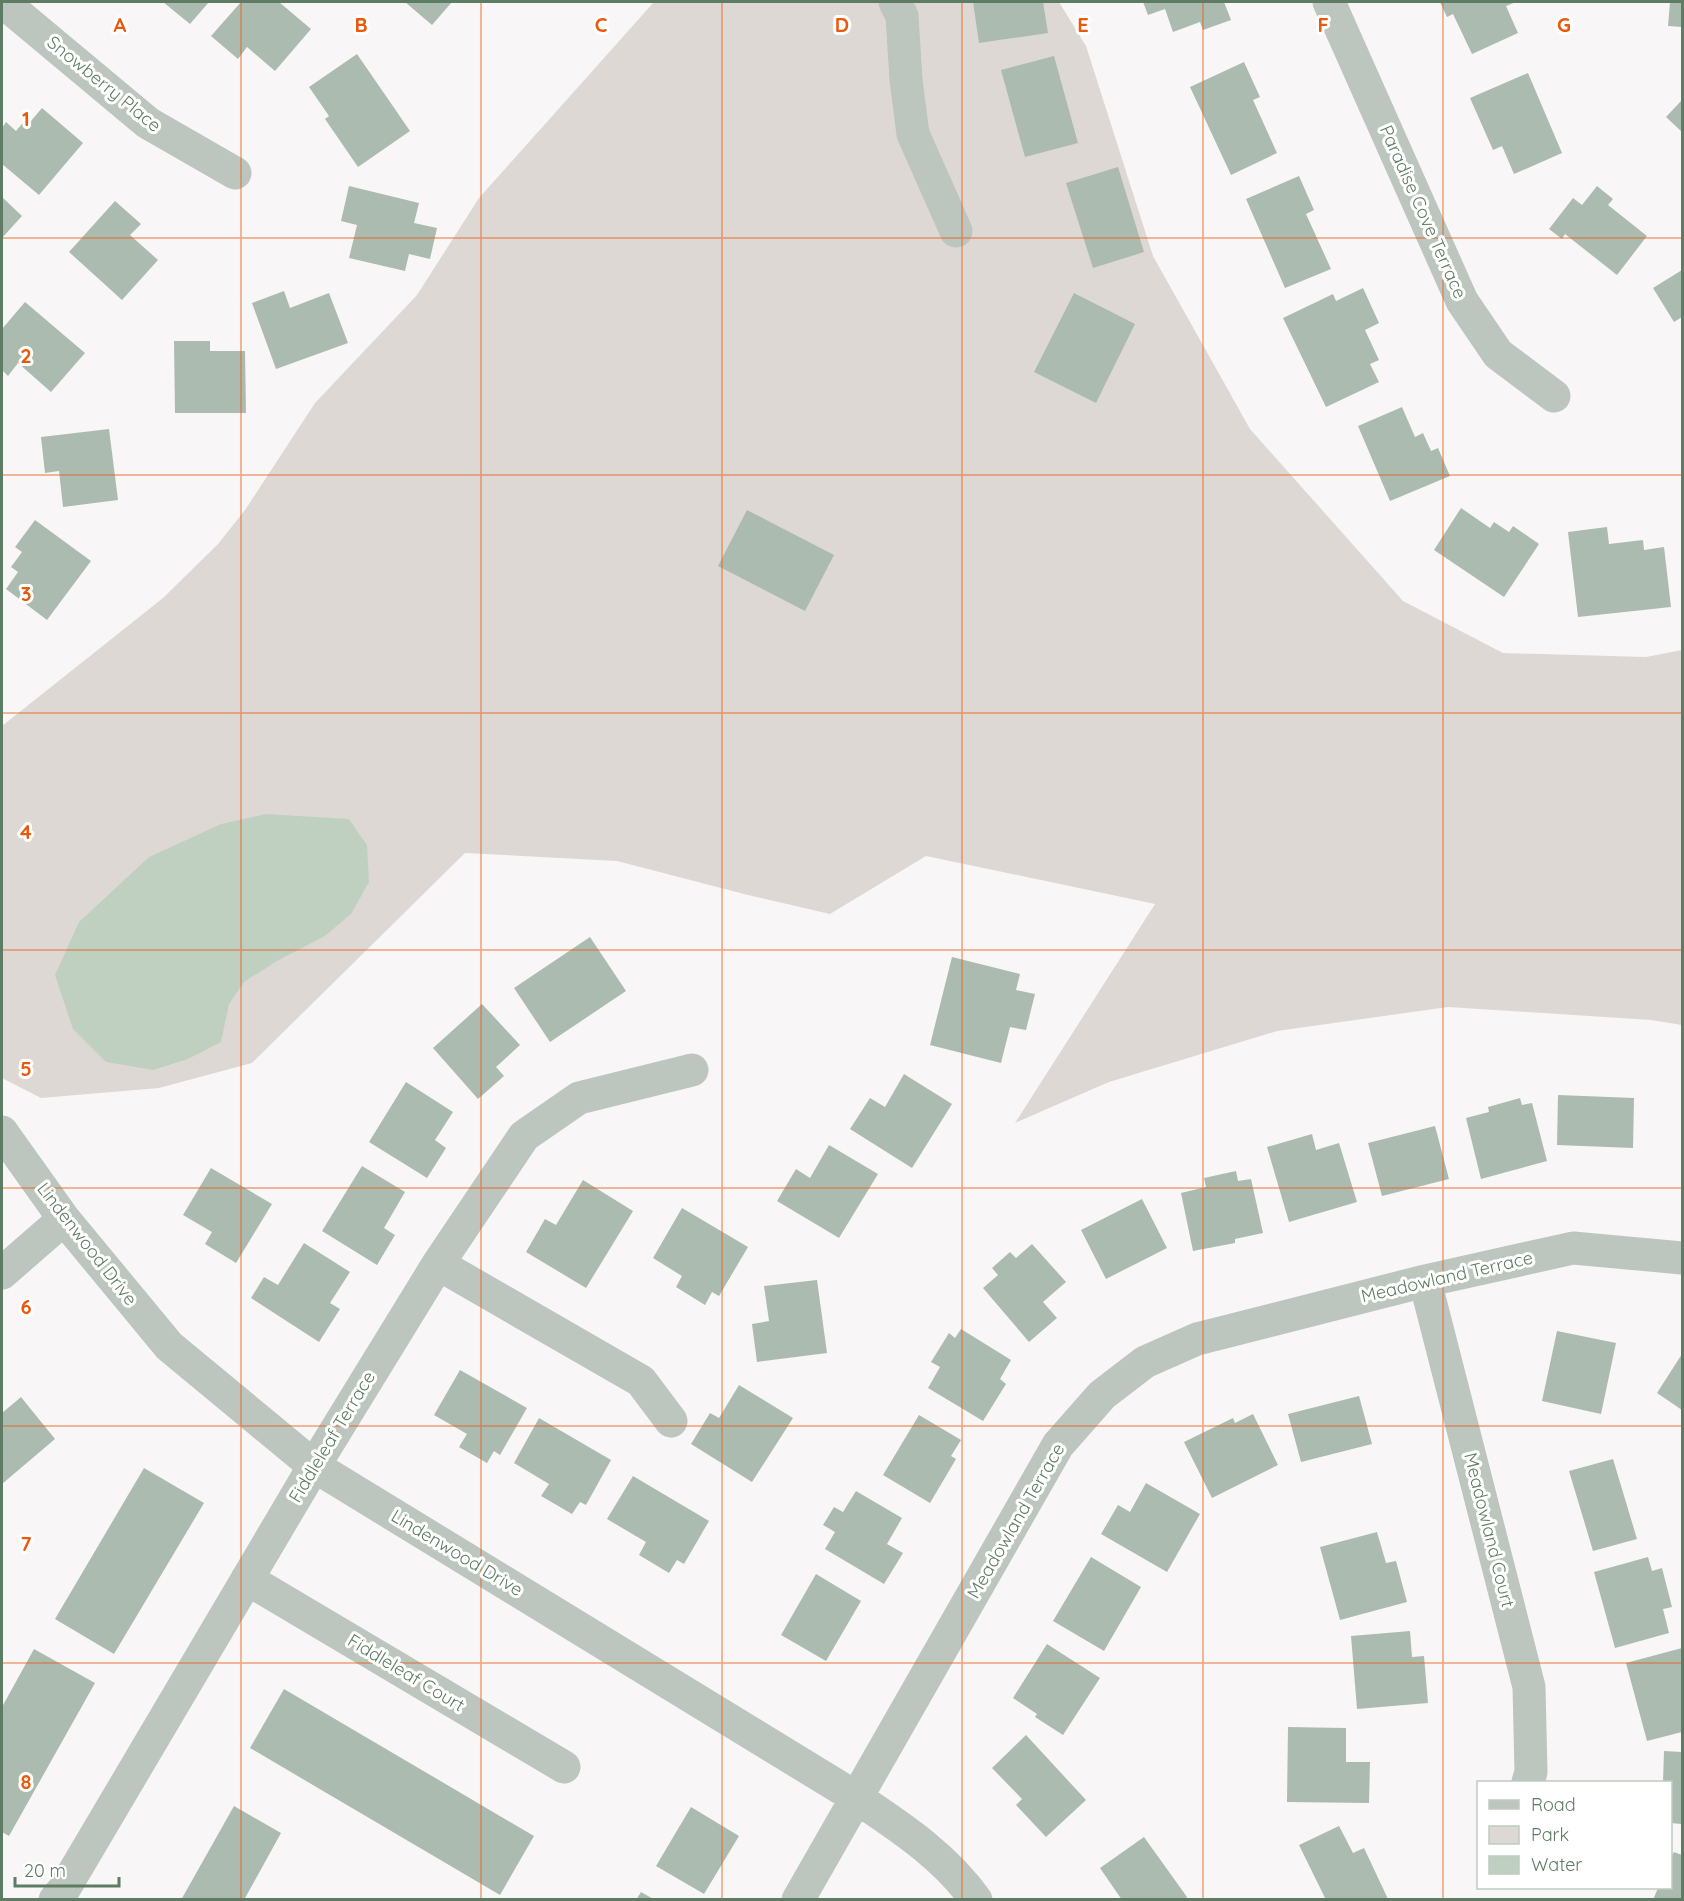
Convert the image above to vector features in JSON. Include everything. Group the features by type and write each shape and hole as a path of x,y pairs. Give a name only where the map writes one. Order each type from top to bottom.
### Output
{"street":[{"path":"895,2 902,16 906,80 913,134 956,231"},
{"name":"Paradise Cove Terrace","path":"1329,2 1462,301 1498,354 1554,396"},
{"name":"Snowberry Place","path":"8,8 148,123 236,173"},
{"name":"Fiddleleaf Terrace","path":"54,1899 64,1890 314,1466 438,1264 524,1136 579,1098 692,1070"},
{"name":"Lindenwood Drive","path":"2,1132 64,1219 169,1346 314,1466 857,1798 919,1840 966,1886 976,1899"},
{"path":"2,1273 64,1219"},
{"name":"Meadowland Terrace","path":"798,1899 1058,1445 1102,1395 1145,1362 1197,1339 1425,1281 1573,1248 1683,1258"},
{"path":"438,1264 641,1381 670,1421"},
{"name":"Meadowland Court","path":"1425,1281 1529,1687 1531,1773 1528,1781"},
{"name":"Fiddleleaf Court","path":"247,1579 564,1767"}],"green space":[{"path":"654,2 1059,2 1086,46 1153,256 1250,429 1403,601 1503,653 1646,657 1682,650 1682,1025 1651,1020 1448,1007 1277,1031 1109,1082 1015,1123 1155,904 926,856 830,914 617,861 465,853 252,1063 159,1088 41,1098 2,1078 2,726 163,598 218,544 245,510 315,403 417,295 479,198"}],"water":[{"path":"266,814 349,819 367,845 369,882 351,914 325,936 277,961 244,982 229,1004 221,1042 188,1059 153,1070 106,1062 73,1029 55,975 79,922 149,857 221,824"}],"building":[{"path":"163,2 209,2 190,24"},
{"path":"241,2 279,2 311,29 275,71 247,47 238,59 211,36"},
{"path":"405,2 452,2 432,25"},
{"path":"973,2 1043,2 1048,33 979,43"},
{"path":"1143,2 1224,2 1231,20 1203,30 1200,22 1173,32 1165,9 1148,15"},
{"path":"1440,2 1516,2 1506,6 1518,33 1472,54 1453,14 1447,17"},
{"path":"1670,2 1682,2 1682,27 1668,26"},
{"path":"357,54 410,131 358,167 325,119 329,116 309,87"},
{"path":"1054,56 1078,143 1025,157 1001,70"},
{"path":"1244,62 1260,97 1253,100 1277,153 1231,175 1190,87"},
{"path":"1528,73 1562,153 1514,174 1502,146 1493,150 1470,98"},
{"path":"1682,100 1682,132 1666,117"},
{"path":"42,108 83,143 39,195 2,164 2,128 6,122 16,131 27,118 31,121"},
{"path":"1118,167 1144,252 1093,268 1066,183"},
{"path":"1299,176 1314,210 1306,214 1331,269 1285,288 1246,199"},
{"path":"349,186 419,203 414,223 437,228 430,259 409,254 405,271 349,258 357,225 341,221"},
{"path":"1597,186 1613,199 1608,205 1647,236 1617,275 1565,234 1562,239 1549,229 1573,198 1582,205"},
{"path":"2,197 22,216 2,238"},
{"path":"115,201 141,224 130,235 158,260 122,300 69,252"},
{"path":"1682,270 1682,317 1674,322 1653,288"},
{"path":"1363,288 1379,323 1365,330 1379,360 1370,364 1379,382 1326,407 1283,318 1333,294 1336,301"},
{"path":"284,291 290,308 329,293 348,343 276,369 252,303"},
{"path":"1074,293 1135,324 1096,403 1034,372"},
{"path":"25,302 85,353 51,392 18,363 8,376 2,370 2,329"},
{"path":"174,341 210,341 210,351 245,351 246,413 175,413"},
{"path":"1402,407 1415,437 1423,433 1431,451 1438,448 1450,476 1390,501 1358,426"},
{"path":"109,429 118,500 63,507 59,471 45,473 41,437"},
{"path":"1461,508 1490,528 1494,522 1509,532 1513,526 1539,544 1504,597 1434,550"},
{"path":"747,510 834,555 805,611 718,566"},
{"path":"35,520 91,561 47,620 6,589 18,572 11,567 22,552 15,547"},
{"path":"1607,527 1609,544 1643,540 1644,550 1664,547 1671,607 1578,617 1568,532"},
{"path":"590,937 626,991 550,1042 514,988"},
{"path":"952,957 1020,974 1016,990 1035,994 1026,1030 1010,1027 1001,1063 930,1045"},
{"path":"482,1004 520,1045 496,1067 504,1076 478,1099 433,1048"},
{"path":"904,1074 952,1104 912,1168 850,1129 870,1098 885,1107"},
{"path":"406,1082 453,1112 435,1140 446,1148 427,1178 369,1142"},
{"path":"1558,1095 1634,1098 1633,1148 1557,1145"},
{"path":"1520,1098 1522,1105 1532,1103 1547,1161 1481,1179 1466,1118 1489,1112 1488,1107"},
{"path":"1435,1126 1449,1179 1382,1196 1368,1143"},
{"path":"1312,1134 1316,1150 1339,1143 1357,1202 1289,1222 1267,1147"},
{"path":"829,1145 878,1174 839,1238 777,1201 796,1169 810,1178"},
{"path":"362,1166 405,1192 384,1228 395,1235 377,1265 322,1231"},
{"path":"211,1168 272,1204 236,1263 205,1244 212,1232 183,1215"},
{"path":"1236,1171 1238,1181 1251,1179 1263,1233 1235,1239 1235,1243 1193,1251 1181,1193 1206,1187 1204,1178"},
{"path":"583,1180 633,1211 586,1288 526,1252 545,1219 556,1225"},
{"path":"1142,1199 1167,1248 1106,1279 1081,1230"},
{"path":"682,1208 748,1247 719,1296 712,1292 705,1305 676,1287 682,1276 653,1258"},
{"path":"304,1243 350,1272 330,1303 340,1309 319,1342 251,1298 264,1277 278,1285"},
{"path":"1032,1244 1066,1282 1043,1302 1057,1318 1029,1342 983,1288 998,1275 992,1268 1010,1252 1016,1258"},
{"path":"817,1280 827,1353 757,1362 752,1324 769,1321 764,1286"},
{"path":"961,1329 1011,1360 1000,1379 1006,1384 983,1421 928,1388 940,1367 931,1362 949,1333 955,1338"},
{"path":"1557,1331 1616,1343 1601,1414 1542,1401"},
{"path":"1682,1354 1682,1410 1657,1393"},
{"path":"460,1370 527,1408 500,1455 494,1451 487,1463 459,1447 467,1434 434,1415"},
{"path":"739,1385 793,1418 752,1482 691,1444 710,1413 719,1418"},
{"path":"1359,1396 1372,1444 1301,1462 1288,1414"},
{"path":"21,1397 55,1439 2,1484 2,1413"},
{"path":"1253,1414 1278,1465 1212,1498 1184,1442 1233,1418 1235,1423"},
{"path":"919,1415 961,1440 951,1456 956,1459 930,1503 883,1475"},
{"path":"539,1418 611,1460 586,1505 580,1502 572,1514 541,1496 549,1484 514,1463"},
{"path":"1613,1459 1637,1539 1593,1551 1569,1471"},
{"path":"144,1468 204,1503 114,1654 55,1619"},
{"path":"633,1476 709,1521 684,1564 677,1560 669,1573 639,1555 646,1542 607,1519"},
{"path":"1146,1483 1200,1514 1167,1572 1101,1534 1118,1505 1130,1512"},
{"path":"856,1491 902,1518 887,1544 903,1553 884,1584 825,1549 835,1532 823,1525 834,1507 843,1512"},
{"path":"1377,1532 1386,1563 1396,1561 1407,1602 1340,1620 1320,1547"},
{"path":"1091,1557 1141,1587 1104,1651 1053,1621"},
{"path":"1648,1557 1652,1571 1662,1568 1672,1607 1663,1609 1669,1633 1615,1648 1594,1572"},
{"path":"816,1574 861,1601 826,1661 781,1635"},
{"path":"1410,1631 1412,1657 1424,1656 1428,1703 1357,1709 1351,1636"},
{"path":"1047,1644 1100,1678 1063,1735 1035,1717 1037,1714 1013,1698"},
{"path":"1682,1648 1682,1732 1647,1741 1626,1663"},
{"path":"34,1649 95,1683 9,1836 2,1832 2,1707"},
{"path":"284,1689 534,1836 500,1895 250,1748"},
{"path":"1288,1727 1346,1728 1346,1762 1370,1762 1369,1803 1287,1802"},
{"path":"1026,1735 1086,1800 1046,1837 1016,1805 1022,1799 992,1768"},
{"path":"1664,1751 1682,1752 1682,1824 1672,1823 1672,1781 1663,1781"},
{"path":"234,1806 281,1833 244,1900 181,1900"},
{"path":"691,1807 739,1836 704,1894 656,1866"},
{"path":"1339,1826 1353,1853 1364,1848 1388,1899 1326,1900 1299,1845"},
{"path":"1144,1837 1187,1897 1184,1900 1122,1900 1100,1868"},
{"path":"1674,1852 1682,1855 1682,1900 1653,1900 1658,1889 1672,1889 1672,1856"},
{"path":"641,1892 655,1900 636,1900"}]}
